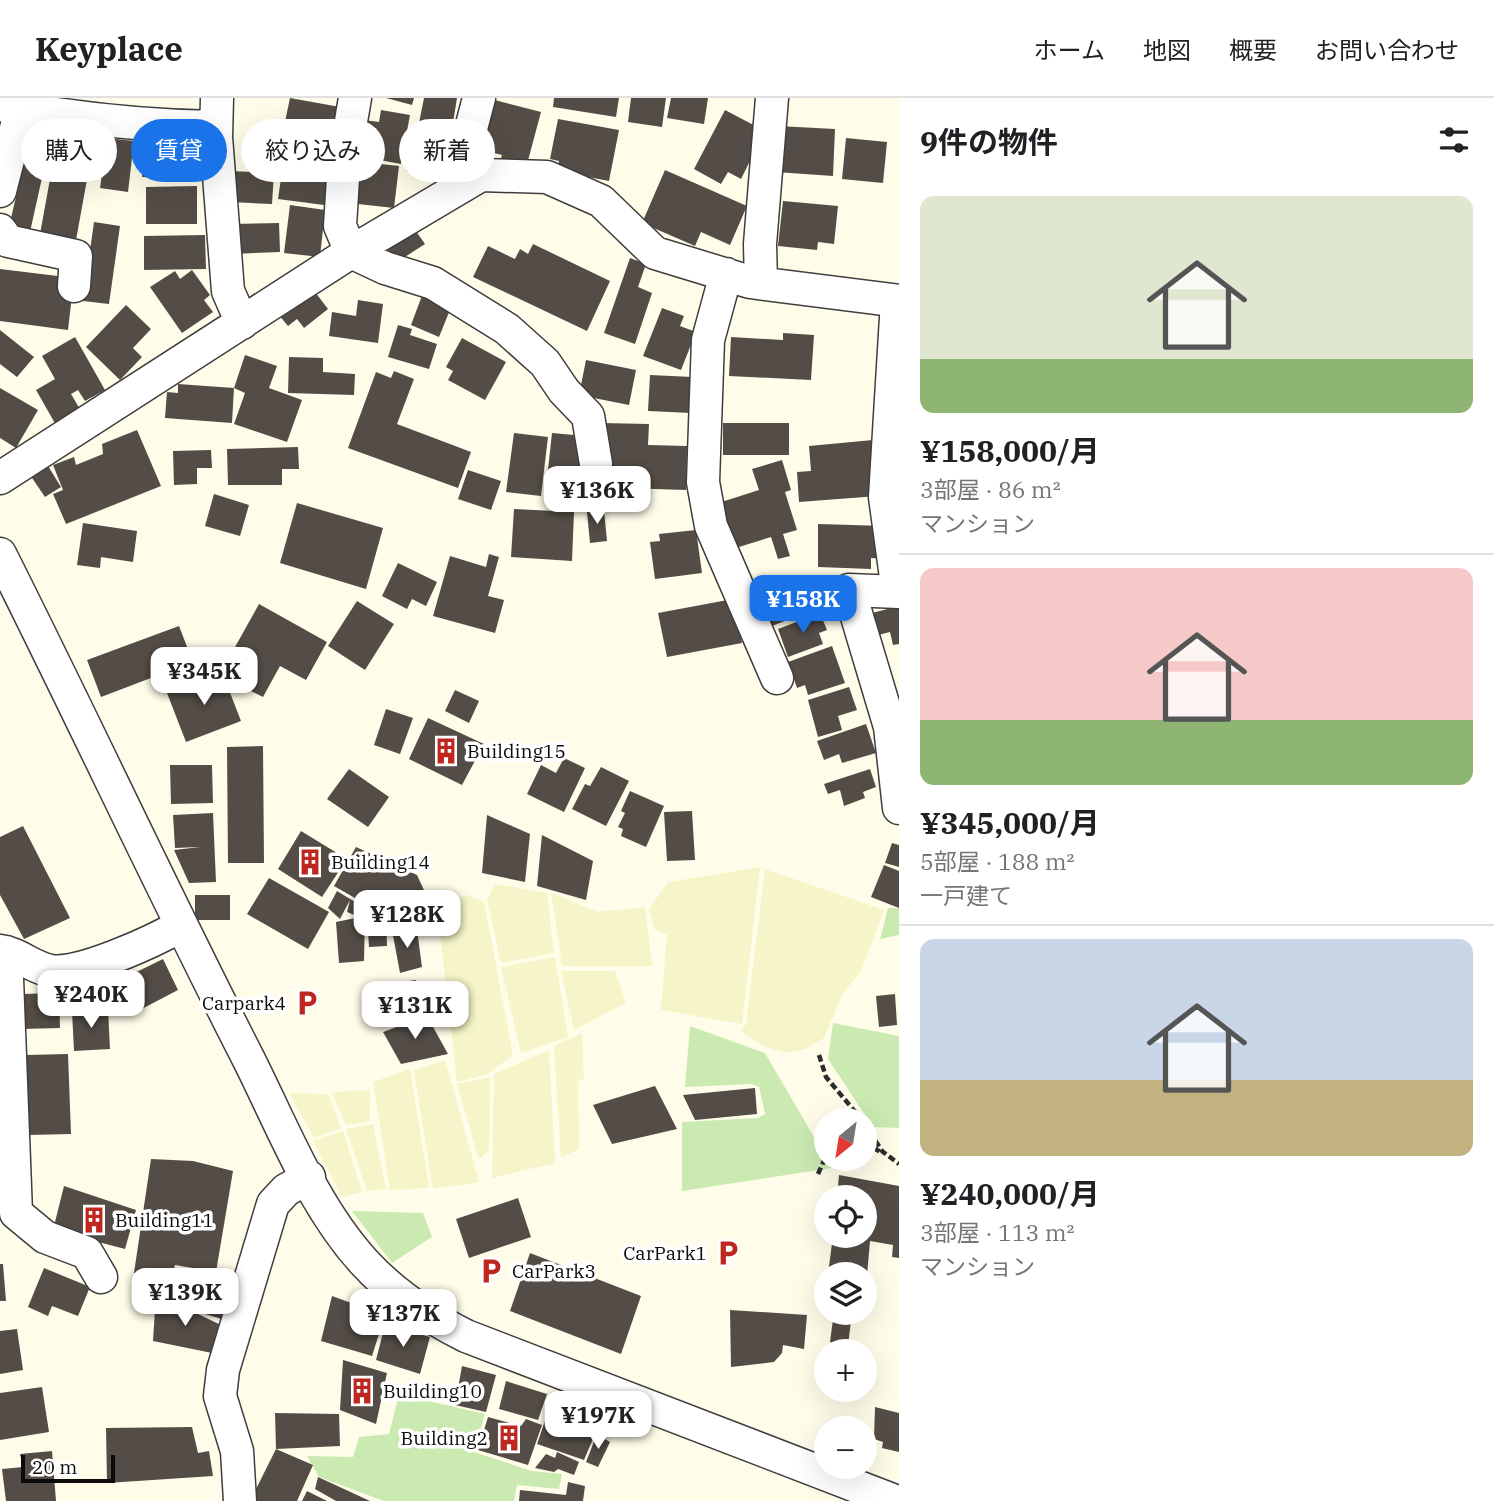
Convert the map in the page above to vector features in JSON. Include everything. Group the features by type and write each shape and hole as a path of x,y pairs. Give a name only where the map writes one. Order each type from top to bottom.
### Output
{"street":[{"path":"355,98 344,162 340,226 351,252 385,268 433,284 507,329 545,363 564,391 588,416 596,464"},
{"path":"455,190 479,98"},
{"path":"761,283 760,244 772,98"},
{"path":"0,191 11,107 71,118 138,125 217,112 228,291 242,323"},
{"path":"0,478 351,252 481,175 547,177 601,201 655,253 761,283 898,301 885,496 898,592 849,590 890,727 899,808"},
{"path":"0,230 8,241 76,256 74,286"},
{"path":"726,274 708,340 703,482 711,526 777,678"},
{"path":"0,554 180,926 309,1177 337,1227 364,1262 401,1298 435,1321 509,1353 895,1501"},
{"path":"101,1277 87,1253 45,1237 16,1213 3,951 52,971 97,962 149,944 180,926"},
{"path":"240,1501 237,1451 220,1396 223,1370 273,1204 286,1190 309,1177"}],"path":[{"path":"819,1055 826,1077 852,1108"},
{"path":"877,1141 887,1155"},
{"path":"877,1150 899,1164"}],"green space":[{"path":"760,867 742,1024 661,1010 667,935 655,930 649,909 668,882"},
{"path":"765,869 884,910 861,971 842,995 824,1038 806,1049 788,1053 765,1047 741,1032 746,1024"},
{"path":"495,884 547,893 554,953 501,963 487,900"},
{"path":"551,892 597,912 645,907 652,966 562,966"},
{"path":"467,895 484,902 513,1055 488,1074 457,1082 437,907"},
{"path":"888,908 899,908 899,935 880,939"},
{"path":"555,957 568,1037 521,1053 501,967"},
{"path":"561,971 615,971 626,1003 574,1030"},
{"path":"833,1023 899,1036 899,1128 877,1127 877,1108 860,1108 828,1059"},
{"path":"690,1026 765,1053 814,1137 814,1171 682,1191 682,1122 758,1118 765,1114 759,1087 751,1084 685,1087"},
{"path":"582,1033 584,1078 578,1082 579,1149 561,1158 554,1046"},
{"path":"549,1050 555,1163 492,1178 494,1074"},
{"path":"445,1060 479,1182 433,1189 414,1070"},
{"path":"410,1069 429,1188 390,1190 373,1082"},
{"path":"490,1077 489,1149 481,1158 478,1157 457,1084"},
{"path":"370,1090 370,1121 346,1125 331,1092"},
{"path":"289,1093 328,1094 341,1128 314,1138"},
{"path":"373,1124 386,1189 367,1191 346,1129"},
{"path":"343,1131 362,1192 342,1197 313,1141"},
{"path":"352,1211 423,1213 432,1237 392,1263"},
{"path":"399,1394 485,1414 474,1452 532,1471 562,1474 559,1489 517,1485 514,1501 384,1501 319,1477 307,1456 353,1457 359,1437 389,1434"}],"building":[{"path":"290,98 340,107 338,119 286,119"},
{"path":"386,98 414,98 412,105"},
{"path":"424,98 457,98 454,119 420,119"},
{"path":"554,98 619,98 616,117 553,107"},
{"path":"631,98 666,98 662,127 628,122"},
{"path":"671,98 708,98 704,124 667,118"},
{"path":"491,99 541,112 526,168 500,161 502,155 495,153 495,119 486,119"},
{"path":"381,110 410,115 409,119 399,119 399,164 385,161 385,119 380,119"},
{"path":"725,110 765,131 741,179 728,172 721,184 694,169"},
{"path":"558,119 619,130 609,181 557,171 559,161 550,159"},
{"path":"778,126 835,129 833,176 776,172"},
{"path":"846,138 887,142 883,183 842,179"},
{"path":"117,139 131,141 128,192 100,188 101,182 117,182"},
{"path":"385,164 399,166 394,208 349,203 352,182 385,182"},
{"path":"665,170 747,206 730,245 701,232 695,246 642,223"},
{"path":"231,171 241,171 241,182 273,182 272,204 230,202"},
{"path":"21,175 21,182 41,182 30,232 9,227"},
{"path":"49,182 87,182 76,240 40,234"},
{"path":"280,182 327,182 324,205 278,199"},
{"path":"197,186 197,224 146,224 146,187"},
{"path":"783,201 838,206 834,244 818,242 817,250 778,246"},
{"path":"290,205 325,210 320,257 284,253"},
{"path":"94,222 120,226 109,304 83,301"},
{"path":"279,223 280,252 233,254 231,224"},
{"path":"411,224 425,244 394,264 374,256"},
{"path":"205,235 206,269 144,270 144,236"},
{"path":"533,244 610,281 587,331 473,277 488,246 515,259 520,249 528,254"},
{"path":"630,258 646,264 638,287 652,293 635,344 604,333"},
{"path":"0,269 74,278 68,330 0,321"},
{"path":"192,270 210,295 204,300 213,312 182,333 150,287 175,271 180,279"},
{"path":"312,288 328,309 304,328 297,319 288,326 278,314"},
{"path":"423,293 452,305 439,337 411,325"},
{"path":"358,300 383,304 378,343 329,336 332,312 356,316"},
{"path":"126,305 151,329 133,348 142,357 120,380 86,347"},
{"path":"662,308 684,316 680,326 696,332 681,370 643,356"},
{"path":"398,325 412,329 410,335 437,344 429,369 388,357"},
{"path":"0,330 34,357 17,377 0,364"},
{"path":"783,333 814,335 811,380 729,376 731,337 783,340"},
{"path":"75,337 105,390 85,401 78,390 71,394 81,411 56,425 36,390 55,379 42,356"},
{"path":"462,338 506,362 485,400 448,380 453,371 446,367"},
{"path":"245,355 277,366 269,388 302,400 287,442 234,424 245,393 234,388"},
{"path":"289,357 323,358 323,372 355,374 354,395 288,393"},
{"path":"586,360 636,370 629,405 579,395"},
{"path":"394,371 414,379 397,424 471,452 458,488 348,448 376,372 391,378"},
{"path":"650,375 693,377 691,413 648,411"},
{"path":"178,384 234,388 232,423 165,418 167,392 178,393"},
{"path":"0,388 38,410 16,448 0,438"},
{"path":"602,423 649,424 648,445 687,446 686,490 621,488 621,478 606,477 607,452"},
{"path":"723,423 789,423 789,455 723,455"},
{"path":"137,430 161,486 66,524 53,494 63,490 53,465 74,457 76,465 103,454 102,444"},
{"path":"514,433 548,437 541,496 506,492"},
{"path":"552,433 585,436 579,491 546,488"},
{"path":"873,440 878,496 799,502 797,472 811,471 809,446"},
{"path":"298,447 299,469 282,469 282,485 228,485 227,449"},
{"path":"211,450 212,468 197,468 197,484 174,485 173,451"},
{"path":"782,460 791,490 785,492 797,530 783,534 790,556 778,559 771,537 726,551 712,505 759,490 752,469"},
{"path":"45,461 61,487 45,497 28,472"},
{"path":"468,470 501,481 491,510 458,499"},
{"path":"214,494 249,505 240,536 205,526"},
{"path":"297,503 383,528 366,589 280,563"},
{"path":"514,509 574,512 572,561 511,557"},
{"path":"604,510 607,541 590,543 587,512"},
{"path":"83,523 137,531 133,562 101,557 100,568 77,565"},
{"path":"818,524 885,526 884,559 871,558 871,569 818,567"},
{"path":"696,530 702,573 655,579 650,542 660,541 659,534"},
{"path":"489,554 499,557 488,596 504,600 495,633 433,616 450,556 486,567"},
{"path":"398,563 437,582 426,606 412,599 407,609 382,596"},
{"path":"795,583 807,612 772,626 760,597"},
{"path":"733,599 742,643 667,657 658,613"},
{"path":"357,601 394,624 365,670 328,646"},
{"path":"259,604 327,642 306,680 280,666 263,697 249,690 253,682 245,678 256,658 235,647"},
{"path":"899,606 899,644 893,645 890,632 878,635 872,613"},
{"path":"820,613 827,630 819,633 823,644 788,657 778,629"},
{"path":"179,626 193,662 101,697 87,660"},
{"path":"832,646 845,683 808,695 805,685 797,688 788,662"},
{"path":"222,672 241,721 186,742 167,693"},
{"path":"849,687 857,710 838,716 842,730 818,737 808,700"},
{"path":"455,690 479,701 469,723 445,711"},
{"path":"386,709 413,718 400,754 374,745"},
{"name":"Building15","path":"428,718 484,744 462,785 409,759"},
{"path":"866,724 876,753 842,763 839,754 824,760 817,741"},
{"path":"263,746 264,863 228,863 227,747"},
{"path":"564,758 585,768 564,812 527,794 541,765 556,773"},
{"path":"170,765 212,765 213,803 171,804"},
{"path":"601,767 629,781 606,826 572,809 585,784 590,786"},
{"path":"349,769 389,797 368,827 327,799"},
{"path":"870,769 876,787 863,792 865,798 844,806 840,790 828,794 824,784"},
{"path":"630,791 664,806 646,847 621,836 623,829 618,827 625,813 621,811"},
{"path":"692,811 695,860 667,861 664,812"},
{"path":"213,813 216,882 189,883 174,850 200,847 175,848 173,815"},
{"path":"487,815 530,834 525,882 482,873"},
{"path":"23,826 70,918 24,939 0,895 0,837"},
{"name":"Building14","path":"301,831 337,853 333,860 343,865 322,897 278,869"},
{"path":"542,835 593,861 586,900 537,886"},
{"path":"892,843 899,845 899,867 885,863"},
{"path":"356,847 417,875 430,903 395,921 334,886"},
{"path":"884,865 899,871 899,908 871,897"},
{"path":"269,878 329,912 308,949 247,914"},
{"path":"337,891 365,908 359,917 347,912 350,900 340,919 328,908"},
{"path":"195,895 230,895 230,920 195,920"},
{"path":"365,916 364,961 339,963 336,922"},
{"path":"367,916 386,917 387,946 369,947"},
{"path":"392,930 417,930 422,967 400,973"},
{"path":"163,959 178,990 134,1013 118,981"},
{"path":"416,980 421,1016 389,1021 379,985"},
{"path":"59,993 60,1028 22,1029 21,994"},
{"path":"895,994 897,1025 879,1027 876,996"},
{"path":"108,1009 110,1049 74,1051 72,1011"},
{"path":"427,1016 448,1054 401,1064 383,1032"},
{"path":"68,1054 71,1134 28,1135 26,1055"},
{"path":"655,1086 677,1129 612,1144 593,1105"},
{"path":"755,1088 757,1114 695,1120 683,1095"},
{"path":"151,1159 193,1161 233,1171 216,1272 175,1265 171,1280 134,1273"},
{"path":"839,1175 899,1186 899,1258 892,1257 893,1245 877,1242 877,1185 838,1185"},
{"name":"Building11","path":"64,1186 136,1210 125,1249 53,1230"},
{"path":"518,1198 531,1237 469,1258 456,1219"},
{"path":"831,1248 869,1248 868,1262 830,1262"},
{"path":"530,1253 641,1296 621,1354 510,1311"},
{"path":"0,1264 3,1264 6,1301 0,1301"},
{"path":"44,1268 90,1287 78,1316 52,1306 48,1316 28,1307"},
{"name":"Building11","path":"240,1276 228,1321 202,1313 208,1285"},
{"path":"156,1294 223,1326 217,1354 153,1341"},
{"path":"332,1296 385,1315 372,1356 321,1341"},
{"path":"730,1310 807,1315 804,1349 783,1345 782,1353 774,1362 731,1367"},
{"path":"385,1325 430,1337 420,1374 376,1360"},
{"path":"832,1325 850,1325 849,1339 830,1339"},
{"path":"17,1329 23,1370 0,1374 0,1331"},
{"name":"Building10","path":"343,1360 387,1373 376,1424 340,1410"},
{"path":"462,1366 496,1375 486,1412 455,1405"},
{"path":"506,1381 547,1394 538,1420 499,1409"},
{"path":"42,1387 49,1432 0,1440 0,1393"},
{"path":"555,1392 606,1408 584,1460 537,1444"},
{"path":"875,1407 899,1413 899,1452 882,1448 883,1442 877,1440 877,1416 875,1416"},
{"path":"275,1413 339,1414 340,1446 276,1449"},
{"name":"Building2","path":"488,1417 521,1426 526,1419 542,1425 528,1465 478,1450"},
{"path":"192,1427 198,1453 209,1451 213,1476 107,1483 106,1428"},
{"path":"597,1434 610,1442 598,1467 586,1462"},
{"path":"276,1449 313,1465 297,1501 250,1501"},
{"path":"52,1451 56,1501 6,1501 2,1469 23,1467 20,1454"},
{"path":"557,1452 579,1462 574,1475 558,1469 554,1472 535,1468 546,1454 555,1458"},
{"path":"318,1477 370,1501 336,1501 315,1489"},
{"path":"568,1482 585,1486 583,1501 519,1501 520,1490 566,1495"},
{"path":"307,1491 327,1501 302,1501"}],"place":[{"name":"Building15","path":"446,751"},
{"name":"Building14","path":"310,862"},
{"name":"Carpark4","path":"307,1003"},
{"name":"Building11","path":"94,1220"},
{"name":"CarPark1","path":"728,1253"},
{"name":"CarPark3","path":"491,1271"},
{"name":"Building10","path":"362,1391"},
{"name":"Building2","path":"509,1438"}]}
